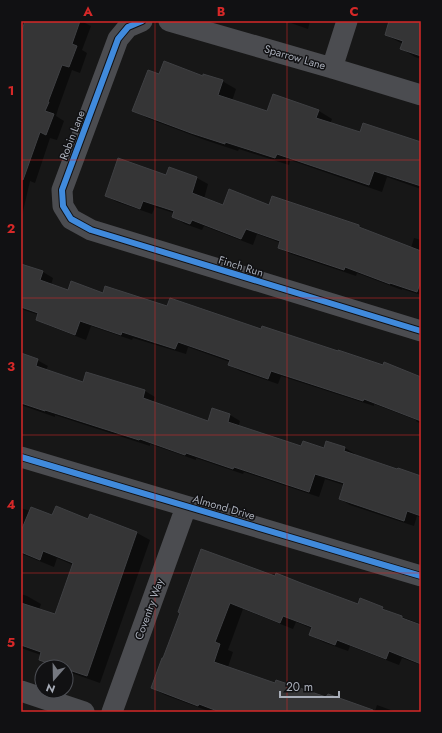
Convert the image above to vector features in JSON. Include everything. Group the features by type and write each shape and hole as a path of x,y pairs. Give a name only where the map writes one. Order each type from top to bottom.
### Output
{"street":[{"name":"Robin Lane","path":"63,206 62,190 118,39 128,27 142,21"},
{"name":"Sparrow Lane","path":"169,21 421,95"},
{"path":"332,68 347,21"},
{"name":"Finch Run","path":"63,206 71,219 91,230 421,331"},
{"name":"Almond Drive","path":"21,457 421,576"},
{"name":"Coventry Way","path":"112,712 186,507"},
{"path":"21,691 84,712"}],"building":[{"path":"25,21 80,21 72,44 77,46 69,67 62,65 45,111 54,114 46,135 40,132 23,180 21,179 21,33"},
{"path":"389,21 421,21 421,56 400,49 403,41 385,35"},
{"path":"164,61 203,76 203,74 223,80 218,95 267,111 273,94 319,110 316,118 360,132 363,123 421,142 421,186 374,171 369,185 277,154 275,158 225,142 225,144 132,111 148,70 159,74"},
{"path":"118,158 166,175 169,167 197,177 192,193 223,205 229,189 269,205 272,196 359,225 359,227 421,251 421,281 417,292 390,284 345,267 344,270 278,248 280,241 246,229 241,239 192,220 190,224 172,217 174,211 143,201 140,209 105,196"},
{"path":"21,264 43,271 40,280 68,290 71,281 103,293 105,286 167,306 170,298 261,329 262,326 383,365 384,362 421,377 421,421 364,399 363,401 271,371 268,379 228,365 230,360 178,342 175,349 122,332 121,335 80,321 75,335 36,320 38,313 21,307"},
{"path":"21,353 38,359 36,366 83,382 86,372 145,390 143,398 208,421 212,408 230,414 228,422 301,446 303,441 324,448 326,441 345,447 344,451 421,476 421,516 407,511 404,521 339,499 344,483 315,474 309,492 234,467 233,469 186,453 185,455 140,439 139,440 21,403"},
{"path":"56,506 88,519 90,514 137,532 87,676 74,672 74,659 39,659 41,652 21,645 21,603 55,614 73,563 43,551 40,560 21,552 21,531 31,507 52,515"},
{"path":"201,549 275,576 276,573 358,604 360,598 383,607 382,609 402,616 402,618 421,625 421,664 389,651 386,659 337,640 335,645 309,635 312,627 283,616 280,623 230,603 215,642 220,644 214,662 275,683 276,680 326,697 328,694 373,710 373,712 220,712 199,704 198,706 151,688 180,613 178,612"}],"cycle path":[{"path":"142,21 128,27 118,39 62,190 63,206 71,219 91,230 421,331"},
{"path":"21,457 421,576"}]}
